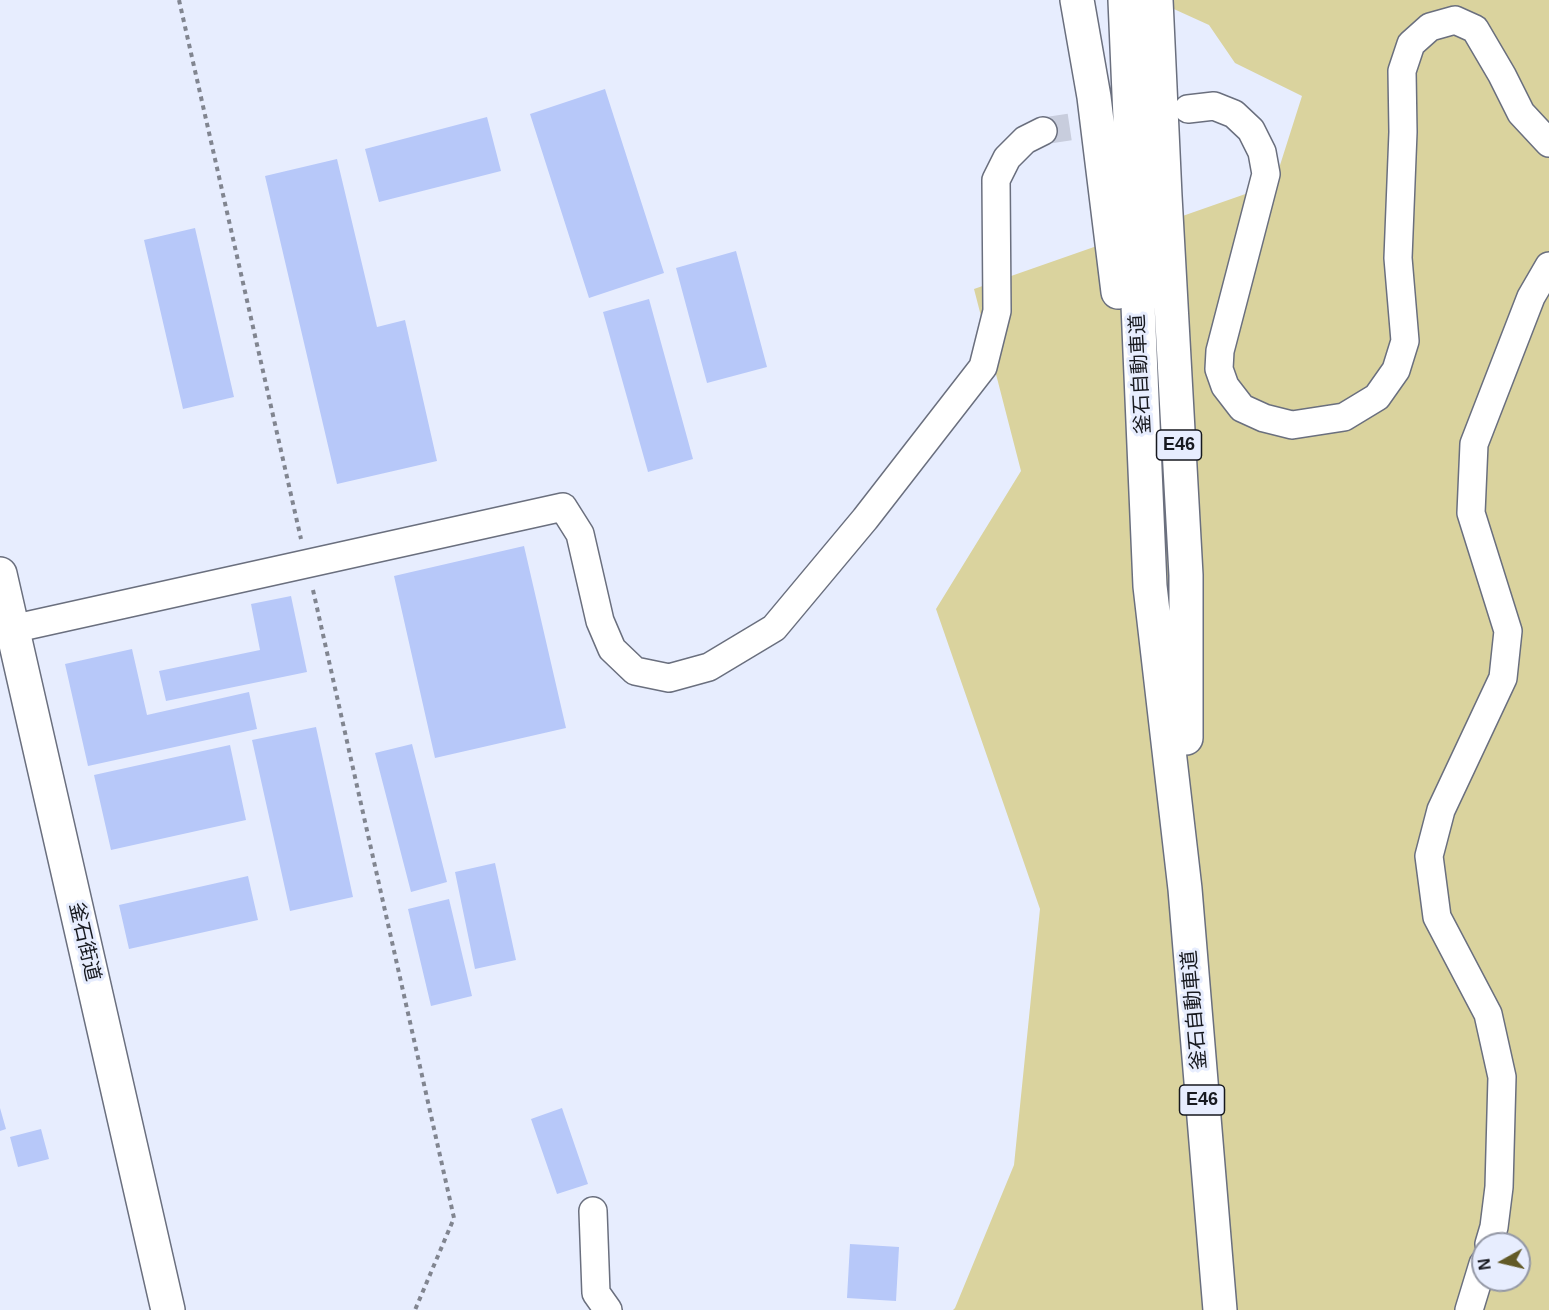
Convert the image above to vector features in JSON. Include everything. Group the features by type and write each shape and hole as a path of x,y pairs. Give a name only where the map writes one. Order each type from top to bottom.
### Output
{"main road":[{"path":"1077,0 1097,120 1150,586"},
{"name":"釜石自動車道","path":"1125,0 1150,586 1185,890 1220,1310"},
{"name":"釜石自動車道","path":"1156,0 1186,575 1185,890"},
{"path":"1165,195 1176,0"},
{"name":"釜石街道","path":"0,574 168,1310"}],"street":[{"path":"1188,109 1214,106 1234,114 1251,130 1262,152 1266,174 1220,351 1219,369 1225,386 1242,408 1264,418 1292,424 1344,417 1377,397 1396,370 1405,341 1398,258 1403,132 1402,71 1411,44 1430,27 1455,20 1475,28 1521,113 1549,143"},
{"path":"12,629 563,507 580,534 600,621 612,650 634,671 669,678 709,667 774,628 865,519 983,367 997,311 996,180 1006,158 1025,140 1043,131"},
{"path":"1493,1232 1499,1188 1502,1077 1488,1014 1437,917 1429,856 1441,810 1503,678 1508,631 1471,513 1474,444 1531,297 1549,266"},
{"path":"593,1211 596,1293 608,1310"},
{"path":"1469,1310 1474,1292"}],"path":[{"path":"179,0 454,1218 416,1310"}],"shaded area":[{"path":"1154,0 1549,0 1549,1310 953,1310 1014,1165 1040,909 936,609 1021,471 974,289 1274,184 1302,96 1235,63 1209,25"}],"building":[{"path":"605,89 664,273 589,298 530,114"},
{"path":"487,117 501,171 379,202 365,149"},
{"path":"337,159 377,327 405,320 437,461 337,484 265,176"},
{"path":"195,228 234,397 183,409 144,240"},
{"path":"736,251 767,367 707,383 676,268"},
{"path":"649,299 693,459 648,472 603,312"},
{"path":"524,546 566,728 435,758 394,576"},
{"path":"291,596 307,672 166,701 159,671 260,650 251,604"},
{"path":"132,649 147,715 249,692 257,729 88,766 65,664"},
{"path":"316,727 353,897 290,911 252,740"},
{"path":"412,744 447,882 411,892 375,753"},
{"path":"230,745 246,820 111,850 94,775"},
{"path":"495,863 516,960 475,969 455,872"},
{"path":"248,876 258,920 129,949 119,905"},
{"path":"449,899 472,996 431,1006 408,909"},
{"path":"0,1108 6,1129 0,1131"},
{"path":"562,1108 588,1184 557,1194 531,1119"},
{"path":"41,1129 49,1159 18,1167 10,1137"},
{"path":"850,1244 899,1247 896,1301 847,1298"}],"tunnel":[{"path":"1043,131 1116,120"}]}
